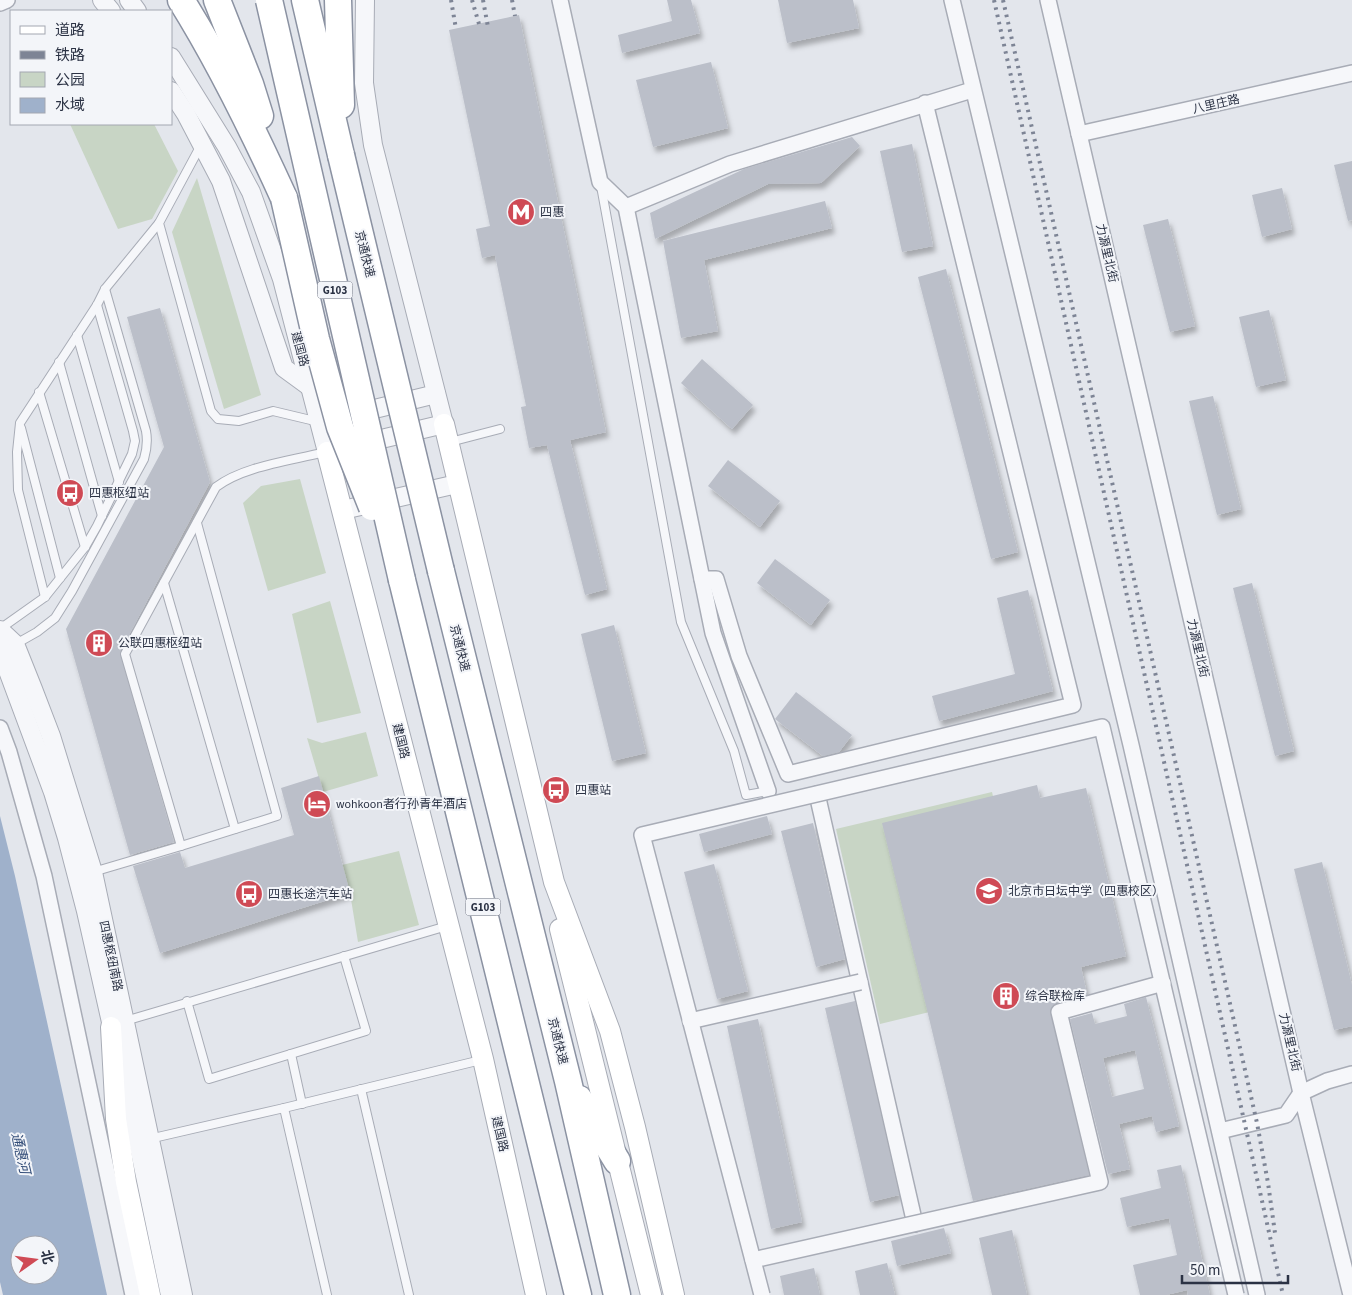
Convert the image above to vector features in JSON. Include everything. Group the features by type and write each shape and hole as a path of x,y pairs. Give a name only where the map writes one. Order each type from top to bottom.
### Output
{"highway":[{"path":"181,0 206,40 238,99 284,198"},
{"path":"217,0 250,84 284,198 316,339 340,427 402,580"},
{"name":"G103","path":"268,0 402,580 578,1295"},
{"name":"京通快速","path":"305,0 442,571 568,1081 617,1295"},
{"path":"338,0 341,155"},
{"path":"568,1081 618,1161"},
{"path":"563,1233 567,1295"}],"main road":[{"path":"446,433 554,882 610,1031 674,1295"},
{"name":"建国路","path":"327,452 483,1059 536,1295"},
{"path":"554,882 557,919 651,1295"},
{"path":"118,1024 116,1119 126,1182 150,1295"}],"street":[{"path":"0,3 7,0"},
{"path":"102,0 110,10"},
{"path":"129,0 137,10"},
{"path":"327,452 446,433 374,145 364,83 365,0"},
{"path":"560,0 600,182 626,208 713,634 768,791"},
{"path":"952,0 972,90 1132,745 1258,1295"},
{"name":"力源里北街","path":"1048,0 1301,1093 1351,1295"},
{"name":"建国路","path":"172,58 227,147 251,192 282,279 327,452"},
{"name":"八里庄路","path":"1080,134 1352,73"},
{"path":"626,208 730,164 972,90"},
{"path":"172,93 186,114 221,182 284,368 310,387"},
{"path":"702,579 716,579 739,656 788,774 1073,705 925,103"},
{"path":"319,422 436,394"},
{"path":"343,510 457,484"},
{"name":"四惠枢纽南路","path":"0,629 67,838 150,1139 183,1295"},
{"name":"四惠枢纽南路","path":"5,646 51,736 92,872 138,1142 170,1295"},
{"path":"762,1295 642,835 1102,727 1236,1295"},
{"path":"0,728 9,752 44,876 133,1295"},
{"path":"817,794 915,1224"},
{"path":"690,1021 860,982"},
{"path":"753,1260 1100,1182 1059,1012 1163,983"},
{"path":"1220,1131 1286,1115 1301,1093 1326,1081 1352,1074"}],"lane":[{"path":"45,597 18,490 17,452 20,424 97,305 105,289 159,223 201,145"},
{"path":"600,182 681,622 734,751 746,795 768,791"},
{"path":"159,223 211,412 218,419 239,421 273,411 319,422"},
{"path":"5,646 37,632 55,618 72,592 144,459 147,449 146,431 105,289"},
{"path":"0,629 45,597 85,546 132,454 135,441 97,305"},
{"path":"77,335 119,482"},
{"path":"59,362 102,516"},
{"path":"40,392 85,546"},
{"path":"20,424 60,578"},
{"path":"446,433 500,429"},
{"path":"181,846 125,654 216,487 242,472 327,452"},
{"path":"92,872 276,816 197,523"},
{"path":"164,583 235,829"},
{"path":"118,1024 187,1001 449,926"},
{"path":"187,1001 208,1079 366,1031 344,956"},
{"path":"291,1054 302,1104"},
{"path":"150,1139 483,1059"},
{"path":"361,1089 409,1295"},
{"path":"284,1108 327,1295"}],"green space":[{"path":"70,125 155,125 178,171 152,219 118,229"},
{"path":"197,178 261,395 224,409 172,232"},
{"path":"300,479 326,573 268,591 243,503 261,486"},
{"path":"330,601 361,713 317,723 292,614"},
{"path":"366,732 378,776 323,792 307,738 322,743"},
{"path":"992,792 1037,986 880,1024 836,829"},
{"path":"399,851 419,925 358,942 350,893 342,865"}],"water":[{"name":"通惠河","path":"0,816 15,876 107,1295 3,1295 0,1282"}],"building":[{"path":"667,0 691,0 700,33 622,53 618,35 672,21"},
{"path":"778,0 853,0 859,28 787,43"},
{"path":"519,15 606,432 570,440 607,589 585,595 547,445 529,448 521,407 526,406 495,255 482,258 476,229 490,226 449,30"},
{"path":"711,62 728,128 653,147 636,80"},
{"path":"852,137 860,146 821,183 768,184 655,239 650,213 744,169"},
{"path":"912,144 933,246 902,252 880,151"},
{"path":"1352,161 1352,220 1348,221 1334,165"},
{"path":"1282,188 1292,229 1262,237 1252,195"},
{"path":"825,201 832,228 704,260 718,331 681,338 663,241"},
{"path":"1168,219 1195,326 1170,332 1143,225"},
{"path":"946,269 1018,552 991,559 918,277"},
{"path":"160,308 210,482 120,652 174,842 130,855 66,629 164,447 127,317"},
{"path":"1269,310 1286,380 1256,387 1239,317"},
{"path":"702,359 753,405 732,429 681,383"},
{"path":"1213,396 1241,509 1217,515 1189,401"},
{"path":"728,460 780,501 760,527 708,486"},
{"path":"775,559 830,600 811,625 757,583"},
{"path":"1252,583 1294,751 1275,756 1233,588"},
{"path":"1028,590 1053,691 939,721 932,696 1015,674 997,598"},
{"path":"614,625 646,753 612,761 581,634"},
{"path":"796,692 852,735 839,752 823,756 775,719"},
{"path":"319,776 350,893 160,953 133,866 180,852 185,868 294,835 281,788"},
{"name":"北京市日坛中学（四惠校区）","path":"1037,785 1040,798 1086,788 1126,956 1081,967 1087,994 1056,1003 1050,1010 1089,1175 973,1201 882,823"},
{"path":"767,816 772,834 704,852 699,834"},
{"path":"813,823 845,959 816,967 781,831"},
{"path":"1322,862 1352,985 1352,1026 1334,1030 1294,869"},
{"path":"714,864 748,991 717,999 684,872"},
{"path":"1146,997 1179,1126 1156,1132 1152,1116 1119,1124 1130,1169 1108,1174 1070,1019 1092,1013 1095,1024 1127,1016 1124,1004","holes":["1135,1050 1144,1089 1112,1097 1103,1058"]},
{"path":"855,1001 899,1195 870,1202 825,1008"},
{"path":"758,1019 802,1222 771,1229 727,1026"},
{"path":"1181,1165 1210,1295 1188,1295 1187,1290 1166,1295 1140,1295 1133,1265 1177,1255 1169,1218 1127,1227 1120,1198 1161,1188 1157,1170"},
{"path":"944,1228 951,1253 897,1266 891,1241"},
{"path":"1012,1230 1027,1295 992,1295 979,1238"},
{"path":"887,1263 895,1295 860,1295 855,1271"},
{"path":"814,1268 820,1295 784,1295 780,1276"}],"railway":[{"path":"451,0 456,29"},
{"path":"472,0 479,24"},
{"path":"483,0 488,27"},
{"path":"512,0 515,16"},
{"path":"994,0 1283,1295"},
{"path":"1003,0 1257,1123 1275,1233"}],"place":[{"name":"四惠","path":"521,212"},
{"name":"四惠枢纽站","path":"70,493"},
{"name":"公联四惠枢纽站","path":"99,643"},
{"name":"四惠站","path":"556,790"},
{"name":"wohkoon者行孙青年酒店","path":"317,804"},
{"name":"北京市日坛中学（四惠校区）","path":"989,891"},
{"name":"四惠长途汽车站","path":"249,894"},
{"name":"综合联检库","path":"1006,996"}]}
